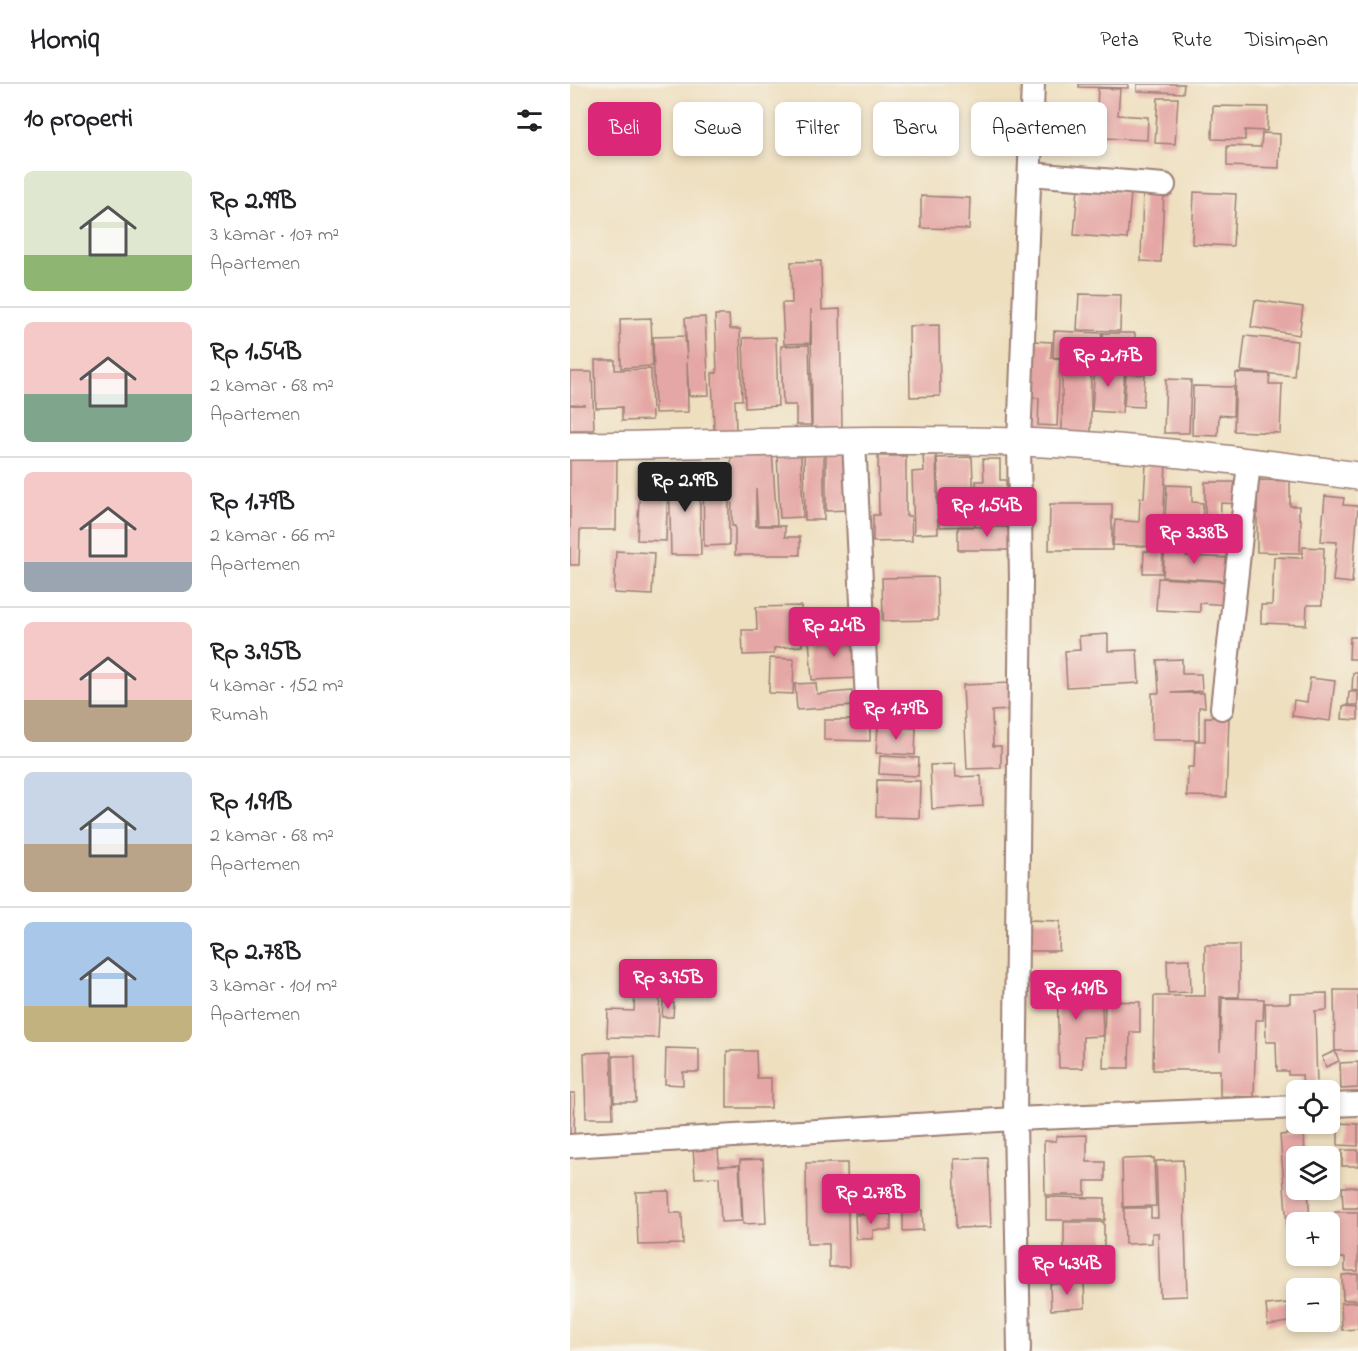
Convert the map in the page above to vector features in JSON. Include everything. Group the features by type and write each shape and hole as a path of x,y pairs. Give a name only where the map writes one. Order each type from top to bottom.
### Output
{"street":[{"path":"1018,1351 1015,1119 1021,582 1020,442 1023,303 1033,84"},
{"path":"1030,174 1164,185"},
{"path":"854,441 867,702"},
{"path":"570,446 854,441 1020,442 1127,450 1358,476"},
{"path":"1222,708 1250,463"},
{"path":"1340,1105 1358,1104"},
{"path":"570,1146 1015,1119 1286,1107"}],"building":[{"path":"1079,84 1128,84 1128,88 1079,87"},
{"path":"1137,84 1184,84 1183,93 1137,91"},
{"path":"1098,88 1120,89 1118,115 1148,117 1147,140 1107,138 1107,102 1097,102"},
{"path":"1158,98 1178,98 1175,144 1155,143"},
{"path":"1213,106 1268,107 1267,131 1245,130 1245,140 1212,139"},
{"path":"1262,133 1280,134 1279,168 1227,166 1227,146 1261,147"},
{"path":"1078,188 1131,193 1127,239 1074,235"},
{"path":"1143,189 1164,190 1161,262 1141,261"},
{"path":"1194,192 1236,194 1233,246 1192,244"},
{"path":"921,196 970,198 969,229 921,228"},
{"path":"821,261 822,310 840,309 842,428 812,428 811,309 810,343 784,344 782,303 792,303 791,262"},
{"path":"1079,294 1121,295 1120,331 1077,330"},
{"path":"1255,300 1303,307 1299,335 1251,327"},
{"path":"715,315 729,315 730,329 740,329 742,400 735,400 736,431 714,431 712,373 717,373"},
{"path":"705,317 709,395 689,396 687,362 688,412 655,413 653,337 685,336 687,359 685,318"},
{"path":"651,318 653,366 621,368 620,319"},
{"path":"939,325 940,396 910,397 909,326"},
{"path":"1054,331 1102,333 1101,360 1091,359 1091,433 1062,433 1062,359 1081,359 1053,357"},
{"path":"1103,333 1135,333 1134,361 1103,360"},
{"path":"1245,336 1297,341 1294,376 1241,371"},
{"path":"776,337 778,406 745,408 743,338"},
{"path":"1032,341 1052,342 1051,358 1060,359 1057,426 1038,425 1039,398 1029,398"},
{"path":"809,345 811,425 796,425 796,405 783,405 781,346"},
{"path":"595,360 615,360 615,370 651,369 652,420 622,421 622,407 596,408"},
{"path":"1095,363 1125,365 1122,413 1092,411"},
{"path":"570,372 592,372 594,430 570,430 570,405 585,405 570,404"},
{"path":"1236,373 1270,374 1269,384 1282,384 1280,433 1234,431"},
{"path":"1126,374 1145,375 1143,407 1124,406"},
{"path":"1166,379 1191,380 1189,433 1164,433"},
{"path":"1193,386 1234,387 1233,416 1219,415 1218,436 1192,435"},
{"path":"731,450 772,450 777,525 758,525 756,488 756,526 785,526 785,537 800,537 800,555 735,555 735,526 732,526"},
{"path":"801,453 803,517 780,518 777,454"},
{"path":"824,453 824,520 805,520 804,454"},
{"path":"826,453 847,453 847,510 826,511"},
{"path":"923,455 936,455 938,533 914,534 912,472 924,471"},
{"path":"878,456 906,456 906,516 911,516 912,541 873,542 873,515 879,515"},
{"path":"972,457 975,526 940,527 937,458"},
{"path":"570,458 617,459 616,530 580,530 579,565 570,565"},
{"path":"983,459 1000,459 1000,480 1006,480 1006,516 977,516 976,481 984,481"},
{"path":"1146,463 1166,463 1162,547 1113,545 1115,520 1139,522 1140,498 1144,498"},
{"path":"699,470 701,555 671,555 669,471"},
{"path":"703,471 729,471 729,545 704,546"},
{"path":"1257,480 1290,481 1290,506 1299,506 1299,519 1301,519 1300,553 1257,552"},
{"path":"640,481 668,482 666,541 637,540"},
{"path":"1205,482 1239,482 1239,504 1221,503 1220,528 1205,528"},
{"path":"1167,485 1192,486 1192,502 1203,503 1201,539 1164,538"},
{"path":"1325,496 1344,498 1343,505 1358,506 1352,583 1333,581 1337,542 1321,541"},
{"path":"1050,504 1112,504 1112,550 1049,550"},
{"path":"958,527 1016,527 1015,550 958,550"},
{"path":"1165,542 1187,543 1186,556 1231,558 1230,581 1163,577"},
{"path":"1303,547 1324,548 1322,605 1307,605 1306,625 1261,623 1261,605 1272,605 1274,557 1302,558"},
{"path":"616,551 654,553 652,595 614,593"},
{"path":"1144,551 1163,552 1162,573 1143,573"},
{"path":"937,577 938,620 883,621 882,578"},
{"path":"1158,578 1230,582 1228,605 1200,603 1200,612 1156,610"},
{"path":"801,606 802,646 774,648 774,654 743,655 742,630 757,630 756,607"},
{"path":"1108,634 1108,651 1137,650 1139,683 1067,687 1065,651 1080,650 1079,636"},
{"path":"857,636 859,678 812,680 809,639"},
{"path":"1350,637 1358,637 1358,659 1349,659"},
{"path":"770,658 794,659 793,694 769,693"},
{"path":"1182,659 1182,674 1201,674 1202,691 1171,693 1204,693 1205,707 1199,707 1199,740 1152,740 1152,693 1159,693 1157,660"},
{"path":"1353,673 1358,673 1358,691 1352,690"},
{"path":"1310,678 1335,681 1330,721 1292,716 1294,700 1307,702"},
{"path":"816,683 817,694 852,691 853,706 797,710 795,684"},
{"path":"1011,683 1012,710 992,711 993,746 1001,746 1001,768 967,769 963,685"},
{"path":"1349,692 1358,692 1358,705 1348,705"},
{"path":"1343,706 1358,707 1358,720 1342,719"},
{"path":"1205,717 1229,718 1226,797 1187,796 1188,767 1194,767 1195,741 1205,741"},
{"path":"824,720 870,720 870,741 824,740"},
{"path":"878,726 916,728 915,755 876,753"},
{"path":"880,756 919,758 918,776 879,774"},
{"path":"955,764 956,777 981,776 983,806 932,809 930,765"},
{"path":"877,780 920,781 919,818 876,817"},
{"path":"1029,920 1060,921 1059,951 1028,951"},
{"path":"1205,945 1239,945 1239,997 1220,997 1220,1051 1222,998 1264,999 1263,1020 1256,1020 1254,1097 1220,1096 1220,1070 1153,1070 1154,996 1205,996"},
{"path":"1190,959 1191,992 1168,993 1167,960"},
{"path":"654,972 692,973 692,992 653,991"},
{"path":"1057,981 1092,981 1093,1005 1102,1005 1103,1036 1083,1037 1083,1068 1059,1068"},
{"path":"1334,990 1358,990 1358,1051 1335,1051"},
{"path":"635,992 660,993 658,1038 607,1037 608,1010 634,1011"},
{"path":"1327,993 1327,1010 1315,1011 1317,1080 1302,1080 1302,1075 1288,1075 1288,1071 1277,1071 1276,1042 1266,1042 1265,1003 1290,1003 1290,994"},
{"path":"1105,1001 1140,1002 1140,1032 1130,1032 1129,1068 1103,1068"},
{"path":"663,1002 674,1003 673,1017 662,1017"},
{"path":"666,1048 699,1049 699,1072 683,1072 683,1085 665,1084"},
{"path":"727,1051 756,1051 757,1078 771,1078 771,1108 727,1108"},
{"path":"1335,1051 1339,1061 1326,1067 1322,1057"},
{"path":"611,1052 613,1118 586,1118 584,1053"},
{"path":"613,1056 635,1056 636,1102 614,1102"},
{"path":"1358,1062 1358,1088 1341,1089 1340,1063"},
{"path":"570,1093 575,1093 574,1135 570,1135"},
{"path":"1340,1123 1358,1124 1358,1146 1338,1145"},
{"path":"1304,1134 1305,1146 1286,1146 1286,1200 1309,1200 1309,1212 1286,1212 1280,1135"},
{"path":"1087,1135 1087,1162 1105,1162 1105,1181 1085,1181 1085,1195 1045,1195 1044,1141 1056,1141 1056,1136"},
{"path":"718,1146 719,1166 739,1165 742,1221 721,1222 719,1177 695,1178 693,1147"},
{"path":"1342,1150 1358,1150 1358,1166 1342,1166"},
{"path":"988,1158 991,1227 956,1228 954,1159"},
{"path":"1154,1158 1156,1206 1123,1207 1122,1159"},
{"path":"763,1159 766,1223 743,1224 740,1160"},
{"path":"1183,1160 1187,1296 1160,1297 1158,1233 1152,1233 1152,1243 1125,1244 1124,1208 1151,1208 1151,1218 1158,1218 1156,1161"},
{"path":"806,1163 847,1163 849,1267 829,1267 829,1244 807,1244"},
{"path":"890,1177 890,1213 855,1213 854,1178"},
{"path":"1342,1187 1358,1187 1358,1208 1343,1208"},
{"path":"669,1191 670,1213 682,1213 683,1244 638,1245 636,1192"},
{"path":"1046,1197 1105,1198 1105,1220 1046,1220"},
{"path":"903,1210 922,1210 923,1230 903,1231"},
{"path":"1340,1212 1358,1212 1358,1271 1345,1271 1345,1258 1340,1258"},
{"path":"891,1214 891,1230 873,1230 873,1239 856,1239 855,1215"},
{"path":"1064,1222 1104,1222 1104,1252 1064,1252"},
{"path":"1096,1255 1096,1274 1048,1275 1047,1256"},
{"path":"1358,1274 1358,1300 1343,1300 1342,1275"},
{"path":"1084,1283 1085,1308 1051,1310 1050,1284"},
{"path":"1358,1302 1358,1329 1342,1330 1341,1303"},
{"path":"1286,1303 1286,1322 1268,1325 1266,1305"}]}
